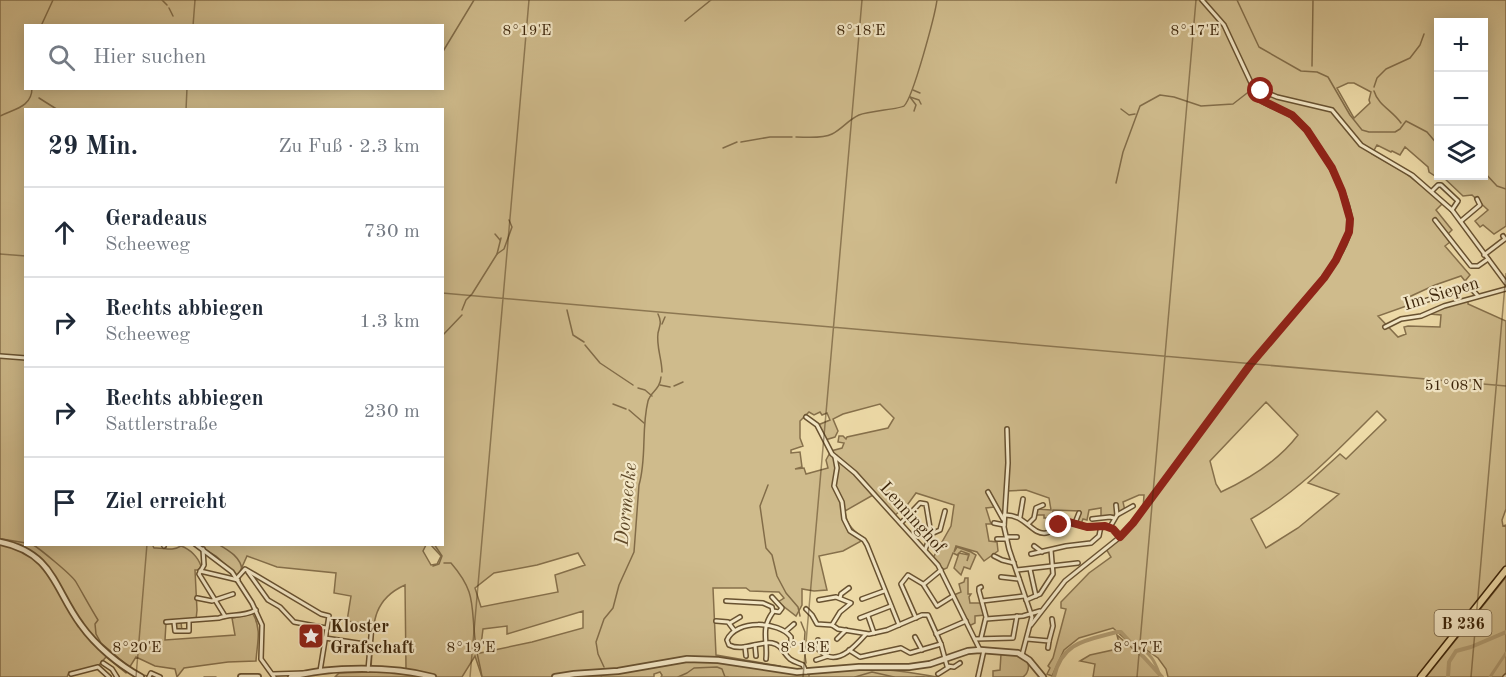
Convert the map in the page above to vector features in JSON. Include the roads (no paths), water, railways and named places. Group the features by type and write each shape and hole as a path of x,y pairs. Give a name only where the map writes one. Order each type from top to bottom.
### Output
{"main road":[{"name":"B 236","path":"1421,677 1506,570"}],"street":[{"path":"1030,625 1071,576 1120,537 1133,523 1256,358 1324,278 1336,260 1349,232 1350,219 1332,168 1310,134 1292,115 1257,98 1252,92 1253,87 1223,24 1202,0"},
{"path":"1253,87 1277,97 1331,109 1361,145 1406,171 1452,210 1506,283"},
{"path":"1431,192 1441,185 1458,201 1452,210"},
{"path":"1461,221 1480,205 1477,199"},
{"path":"1435,220 1471,266 1478,266 1488,259"},
{"path":"1484,255 1505,239 1503,236"},
{"path":"1411,305 1470,287 1478,296"},
{"name":"Im Siepen","path":"1385,327 1401,319 1421,316 1444,306 1506,289"},
{"path":"0,356 24,358"},
{"name":"Lenninghof","path":"806,417 817,425 835,457 852,469 925,549 941,570 982,650"},
{"path":"1007,429 1008,463 1004,522 1014,563 1031,614 1023,654"},
{"path":"835,457 837,468 834,486 842,502 844,519 850,531 866,544 899,625"},
{"path":"988,492 1004,522"},
{"path":"1020,517 1023,499"},
{"path":"901,523 920,504 923,503 927,507 931,534 925,549"},
{"path":"1028,524 1034,518 1036,508 1043,505"},
{"path":"1116,505 1118,515"},
{"path":"1110,527 1118,515 1133,506"},
{"path":"931,534 940,530 945,512"},
{"path":"1075,523 1079,513"},
{"path":"1004,515 1020,517 1033,529 1044,533 1067,522 1087,527 1110,527 1120,537"},
{"path":"1092,519 1110,517 1114,519"},
{"path":"1053,518 1059,525"},
{"path":"994,524 1004,522"},
{"path":"1031,554 1091,543 1099,536 1101,526"},
{"path":"997,539 1017,537"},
{"path":"0,542 21,549 40,561 54,578 75,617 89,636 123,666 141,677"},
{"path":"198,546 230,570 256,610 262,626 261,659 273,676 320,671 368,670 406,671 433,677"},
{"path":"1034,546 1042,552"},
{"path":"203,549 204,565 199,575 225,616"},
{"path":"982,601 1025,598 1041,593 1053,574 1051,549"},
{"path":"994,556 1014,563"},
{"path":"1017,570 1078,563"},
{"path":"237,579 245,569 247,570"},
{"path":"1030,569 1036,596"},
{"path":"247,570 328,616 320,671"},
{"path":"247,570 268,600 280,607 294,622 327,628"},
{"path":"924,585 941,570"},
{"path":"200,571 237,579"},
{"path":"916,618 901,582 909,575 924,585 938,611"},
{"path":"1001,577 1019,579"},
{"path":"981,587 979,588 986,619 981,638"},
{"path":"840,598 841,594 849,588"},
{"path":"862,599 884,591"},
{"path":"197,598 216,600 233,594"},
{"path":"937,606 953,596"},
{"path":"726,601 763,603 771,607 773,611 779,612 782,608 772,597"},
{"path":"819,600 836,597 851,604 840,612 832,625"},
{"path":"860,618 891,606"},
{"path":"806,609 817,626 832,625 836,628 866,634 928,615 949,667"},
{"path":"166,622 241,616 256,610"},
{"path":"986,619 1031,614 1041,610"},
{"path":"766,659 764,633 767,619 773,611"},
{"path":"868,616 874,633"},
{"path":"975,639 1013,638 1017,616"},
{"path":"716,621 730,623 740,617"},
{"path":"1047,648 1053,626 1052,619"},
{"path":"174,622 175,632 185,632 189,630 189,620"},
{"path":"936,634 966,621"},
{"path":"730,623 734,630"},
{"path":"786,631 794,624"},
{"path":"368,670 372,625"},
{"path":"784,650 792,641 791,637 778,627 749,626 734,630 727,638 728,644 735,648 766,643 776,644 790,659 803,665 806,672"},
{"path":"837,639 846,630"},
{"path":"816,660 828,656 839,656 866,634"},
{"path":"915,637 922,650"},
{"path":"325,638 370,645"},
{"path":"1027,639 1049,641"},
{"path":"818,640 818,649 828,656"},
{"path":"849,650 860,657 901,648 909,653 941,644"},
{"path":"755,645 756,656"},
{"path":"745,647 746,656"},
{"path":"555,677 618,671 686,659 710,659 806,672 859,667 914,667 970,650 1012,651 1023,654 1042,676"},
{"path":"978,677 982,650"},
{"path":"103,663 113,670 117,677"},
{"path":"938,674 960,663"},
{"path":"71,674 99,667 109,677"},
{"path":"291,677 305,673"},
{"path":"150,676 160,677"},
{"path":"241,677 258,677"}],"waterway":[{"path":"42,24 53,0"},
{"path":"162,0 167,5"},
{"path":"444,50 474,0"},
{"path":"685,21 711,0"},
{"path":"796,137 828,136 859,115 904,106 918,73 937,0"},
{"path":"1237,0 1259,47 1301,71 1317,72 1328,77 1350,115 1362,130 1395,132 1406,121 1427,132 1434,140"},
{"path":"1312,66 1313,0"},
{"path":"169,8 173,16"},
{"path":"1374,87 1377,78 1386,69 1410,58 1420,45 1424,34"},
{"path":"0,116 26,103 32,90"},
{"path":"913,90 920,93"},
{"path":"1116,183 1123,152 1140,106 1160,95 1201,106 1233,104 1251,90"},
{"path":"1374,91 1379,100 1401,123"},
{"path":"910,97 916,105 914,111"},
{"path":"910,97 919,100 921,104"},
{"path":"39,98 55,108"},
{"path":"1121,109 1129,115 1135,114"},
{"path":"741,142 770,137 792,137"},
{"path":"723,148 737,142"},
{"path":"1488,176 1497,186 1506,189"},
{"path":"462,310 466,300 497,254 504,249 512,227 509,220"},
{"path":"495,234 500,240"},
{"path":"497,254 501,238"},
{"path":"567,310 573,335 584,342"},
{"name":"Dormecke","path":"658,314 660,321 658,343 662,372"},
{"path":"444,334 462,315"},
{"name":"Dormecke","path":"662,324 665,317"},
{"path":"585,345 600,363 633,385"},
{"name":"Dormecke","path":"604,667 596,642 604,619 613,608 619,585 634,552 646,412 649,398 659,385 661,377"},
{"path":"674,386 683,382"},
{"path":"660,385 670,387"},
{"path":"638,388 652,396"},
{"path":"613,404 626,409"},
{"path":"629,410 644,423"},
{"path":"768,485 760,506 766,548 772,555 777,576 786,593 798,607 800,616"},
{"path":"2,539 24,543"},
{"path":"35,546 76,582 98,620 95,624 96,634 101,643 128,666"},
{"path":"221,546 237,558 242,570"},
{"path":"433,566 439,564 442,556 435,546"},
{"path":"444,563 451,563 469,591 482,677"},
{"path":"801,622 805,632 806,663"},
{"path":"1054,677 1063,656 1070,649 1086,640 1117,632 1121,632 1162,677"},
{"path":"1448,677 1449,662 1456,651 1506,632"},
{"path":"1136,647 1148,654 1159,673"},
{"path":"1490,677 1506,653"},
{"path":"678,677 694,668 717,667 722,669 725,677 728,677"},
{"path":"855,677 872,672 894,677"},
{"path":"142,675 155,677"},
{"path":"204,677 216,677"},
{"path":"916,677 924,677"}],"place":[{"name":"Kloster Grafschaft","path":"311,636"}]}
